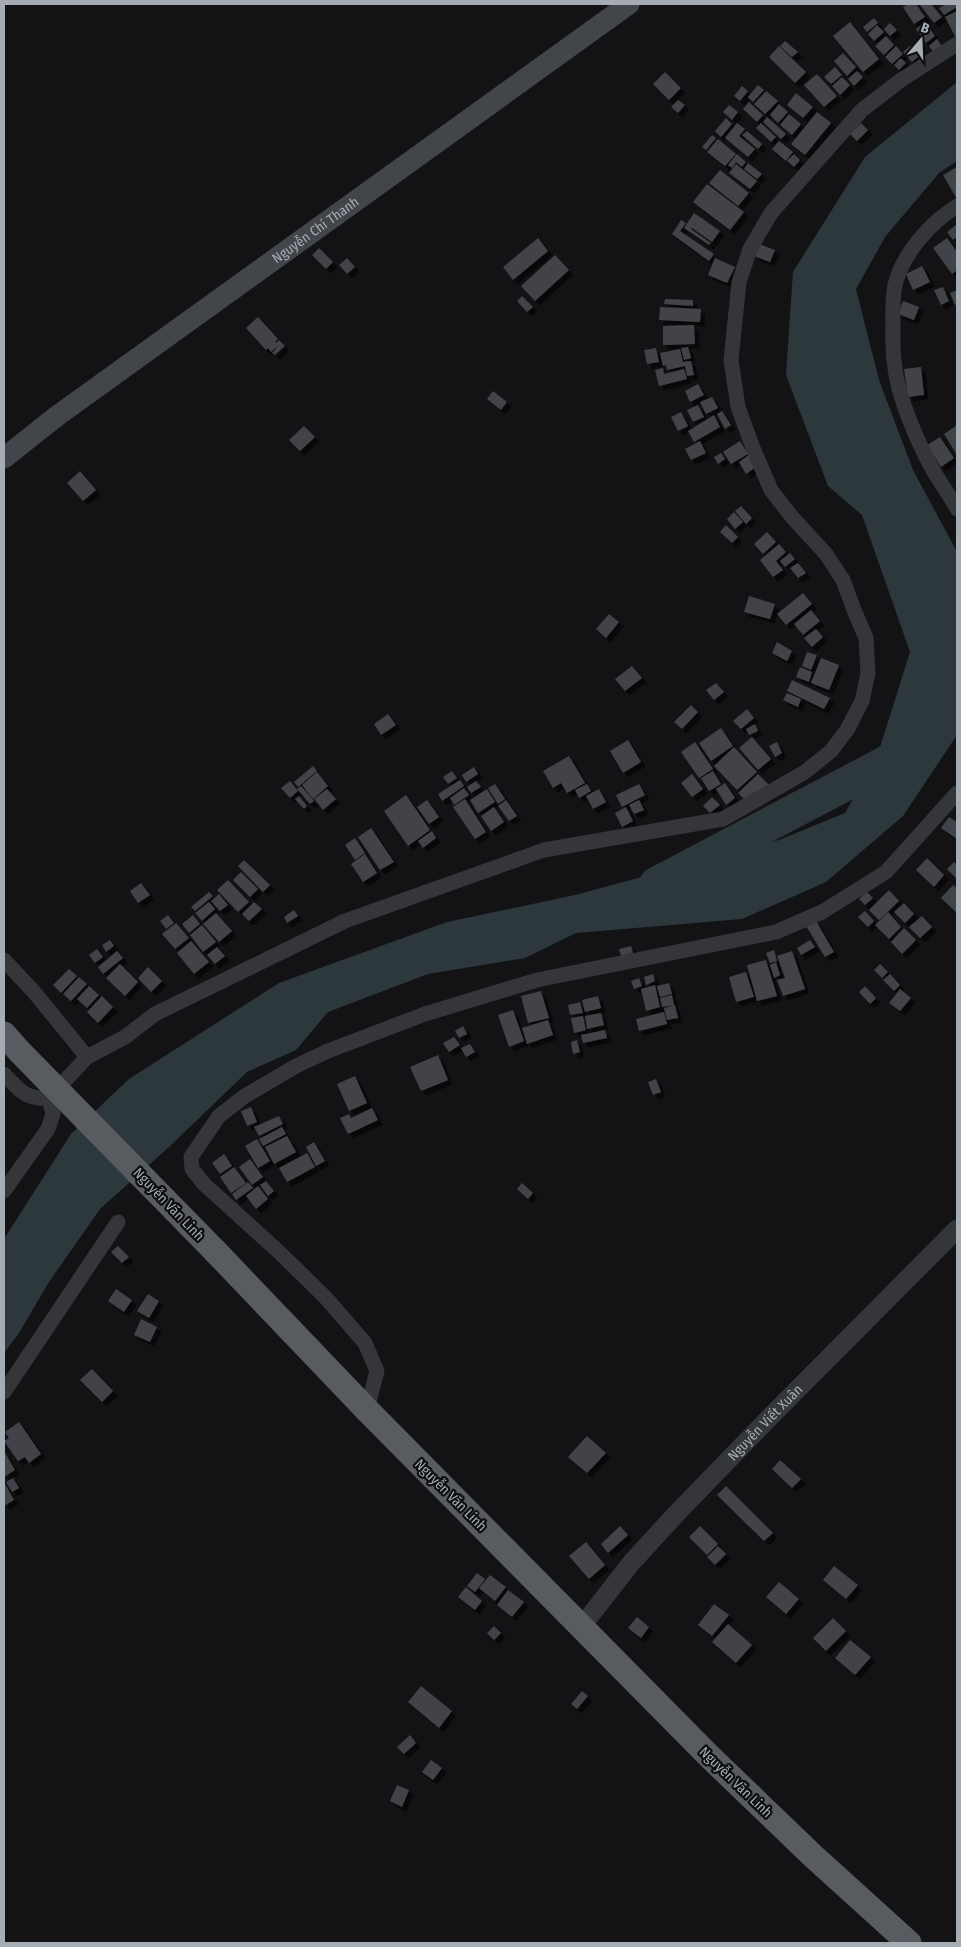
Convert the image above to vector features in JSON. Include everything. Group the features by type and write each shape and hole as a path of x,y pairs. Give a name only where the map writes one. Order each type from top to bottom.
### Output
{"highway":[{"name":"Nguyễn Văn Linh","path":"12,1043 367,1410 724,1770 813,1856 910,1943"}],"main road":[{"name":"Nguyễn Chí Thanh","path":"4,458 56,416 629,4"}],"street":[{"path":"4,1074 19,1090 30,1097 37,1099 49,1098 87,1057 125,1037 155,1014 345,920 544,850 722,819 806,772 830,751 847,730 862,701 868,672 866,638 843,580 826,554 792,517 771,490 738,408 731,360 739,282 750,249 771,213 862,110 900,80 957,44"},
{"path":"957,206 936,222 919,240 902,268 896,283 892,305 892,356 897,382 910,420 938,479 957,509"},
{"path":"367,1410 377,1371 365,1343 326,1298 250,1224 204,1184 192,1169 191,1157 218,1116 245,1096 296,1066 328,1051 425,1014 537,980 776,932 813,916 851,895 886,872 957,794"},
{"path":"4,960 34,992 87,1057"},
{"path":"4,1190 48,1129 53,1114 49,1098"},
{"path":"4,1392 118,1222"},
{"name":"Nguyễn Viết Xuân","path":"582,1626 632,1562 677,1513 957,1229"}],"shaded area":[{"path":"957,82 957,161 939,173 885,237 856,289 879,380 913,470 957,552 957,735 903,816 826,882 742,919 576,933 525,958 428,974 328,1012 296,1050 247,1072 169,1147 100,1209 49,1282 19,1333 4,1353 4,1239 71,1134 129,1079 279,983 447,922 575,895 779,840 845,813 877,757 910,652 862,515 828,486 786,375 793,272 865,157"}],"building":[{"path":"908,4 916,4 925,17 914,24 903,7"},
{"path":"931,4 942,17 934,23 920,5"},
{"path":"946,4 955,4 957,7 944,15 939,8"},
{"path":"957,11 957,40 945,17"},
{"path":"874,18 878,23 867,32 863,27"},
{"path":"850,22 879,59 863,72 833,36"},
{"path":"925,22 935,36 926,43 916,29"},
{"path":"890,23 897,30 890,36 884,29"},
{"path":"877,25 884,32 874,41 868,34"},
{"path":"886,36 894,45 884,55 875,46"},
{"path":"937,39 942,46 934,53 929,46"},
{"path":"785,41 798,52 792,57 780,46"},
{"path":"779,46 806,72 795,83 769,57"},
{"path":"896,46 903,54 892,64 885,57"},
{"path":"910,46 919,56 912,62 903,52"},
{"path":"843,53 856,67 847,76 834,61"},
{"path":"901,58 906,63 899,70 894,65"},
{"path":"835,67 842,75 831,84 824,77"},
{"path":"857,71 863,77 854,86 848,79"},
{"path":"665,72 681,88 669,100 653,84"},
{"path":"817,74 837,96 824,107 804,85"},
{"path":"842,77 850,85 840,95 832,86"},
{"path":"758,85 764,90 753,102 748,97"},
{"path":"742,86 748,91 740,101 734,96"},
{"path":"766,91 778,101 765,114 754,104"},
{"path":"796,93 813,107 803,118 787,105"},
{"path":"678,100 685,105 678,113 671,107"},
{"path":"749,102 763,115 757,122 743,109"},
{"path":"779,104 788,112 778,123 770,115"},
{"path":"729,105 738,112 732,120 723,112"},
{"path":"817,112 831,123 805,155 791,144"},
{"path":"789,114 801,124 792,135 780,125"},
{"path":"767,117 786,134 781,139 763,122"},
{"path":"726,118 732,124 721,137 715,131"},
{"path":"737,123 745,129 739,136 755,149 748,157 725,138"},
{"path":"761,123 776,137 771,142 756,128"},
{"path":"861,123 868,130 857,141 850,134"},
{"path":"747,131 762,144 758,149 742,135"},
{"path":"712,135 716,138 706,150 702,147"},
{"path":"718,139 736,154 725,166 707,152"},
{"path":"779,141 793,152 786,161 772,149"},
{"path":"737,154 746,162 742,167 736,162 732,168 728,165"},
{"path":"794,154 800,160 794,167 787,161"},
{"path":"748,163 762,174 757,179 744,169"},
{"path":"736,164 757,181 750,189 729,173"},
{"path":"957,167 957,199 943,175"},
{"path":"720,170 749,193 738,206 709,183"},
{"path":"707,184 744,212 730,230 693,202"},
{"path":"694,213 700,217 691,229 711,243 709,245 684,228"},
{"path":"700,217 720,231 712,242 692,228"},
{"path":"681,220 686,223 680,231 714,254 709,261 672,234"},
{"path":"957,224 957,237 953,240 947,232"},
{"path":"538,238 548,251 513,280 503,267"},
{"path":"947,238 957,252 957,270 952,274 933,248"},
{"path":"759,244 775,250 770,262 754,256"},
{"path":"319,248 333,262 326,269 312,255"},
{"path":"555,255 569,270 535,301 521,286"},
{"path":"347,258 355,267 347,274 339,265"},
{"path":"715,258 735,267 727,283 708,275"},
{"path":"922,266 930,282 913,290 906,274"},
{"path":"943,287 949,301 941,305 934,290"},
{"path":"957,290 957,304 955,305 950,293"},
{"path":"522,296 533,307 527,312 517,301"},
{"path":"665,299 693,300 693,306 664,304"},
{"path":"903,301 919,307 914,320 898,314"},
{"path":"660,307 701,309 700,322 659,320"},
{"path":"258,317 278,339 275,342 279,340 285,346 275,355 272,353 279,345 271,352 268,348 266,350 246,328"},
{"path":"694,325 695,344 663,345 663,326"},
{"path":"688,347 691,358 684,360 681,348"},
{"path":"656,348 659,362 647,364 644,350"},
{"path":"680,349 683,362 691,361 694,375 687,376 685,366 667,370 666,365 663,366 660,353"},
{"path":"921,367 924,395 908,397 904,369"},
{"path":"663,368 664,374 684,369 687,379 659,386 655,370"},
{"path":"698,384 704,395 690,402 685,391"},
{"path":"493,391 507,402 501,410 487,399"},
{"path":"712,397 718,408 706,414 700,402"},
{"path":"698,405 704,417 693,422 687,410"},
{"path":"722,411 731,425 725,429 717,414"},
{"path":"681,412 688,426 678,431 671,417"},
{"path":"714,415 720,427 694,442 688,431"},
{"path":"957,425 957,455 944,434"},
{"path":"304,426 315,437 300,451 289,440"},
{"path":"940,437 954,458 941,467 927,445"},
{"path":"700,441 706,453 691,460 685,449"},
{"path":"740,441 748,454 731,464 723,452"},
{"path":"721,453 725,459 718,464 714,457"},
{"path":"749,455 756,467 746,474 739,462"},
{"path":"80,471 96,490 83,501 67,483"},
{"path":"741,506 752,518 746,524 735,511"},
{"path":"734,512 743,522 735,529 727,519"},
{"path":"726,525 738,537 732,543 720,532"},
{"path":"767,532 776,542 763,554 754,544"},
{"path":"779,544 786,552 776,561 783,570 773,577 760,560"},
{"path":"790,553 795,559 785,567 780,561"},
{"path":"798,563 806,573 798,578 790,568"},
{"path":"803,593 812,604 786,625 777,614"},
{"path":"749,596 775,604 770,619 744,612"},
{"path":"811,610 820,621 803,635 794,624"},
{"path":"609,614 619,622 606,638 596,629"},
{"path":"816,629 823,637 812,647 804,638"},
{"path":"777,642 792,651 787,661 772,653"},
{"path":"807,652 817,655 811,670 802,666"},
{"path":"821,658 839,665 829,690 811,683"},
{"path":"632,666 642,678 625,691 615,679"},
{"path":"800,667 812,672 809,682 796,677"},
{"path":"792,680 830,698 824,709 787,691"},
{"path":"716,683 724,692 714,700 706,690"},
{"path":"787,693 801,699 798,707 783,700"},
{"path":"691,705 698,712 682,729 674,722"},
{"path":"747,709 754,718 741,729 733,721"},
{"path":"388,714 396,725 381,735 374,724"},
{"path":"755,724 758,731 749,735 746,729"},
{"path":"721,728 733,746 711,761 699,743"},
{"path":"752,737 771,759 758,770 739,748"},
{"path":"628,740 641,762 623,773 610,751"},
{"path":"695,742 713,769 699,778 681,752"},
{"path":"777,742 782,753 775,757 769,746"},
{"path":"734,747 757,772 737,790 714,766"},
{"path":"569,756 585,783 567,793 561,783 553,788 543,771"},
{"path":"313,766 317,771 298,787 294,782"},
{"path":"474,767 478,774 466,782 462,775"},
{"path":"452,771 457,778 448,784 443,777"},
{"path":"713,771 721,784 709,791 701,778"},
{"path":"317,772 328,786 313,799 302,785"},
{"path":"692,774 703,789 692,797 681,783"},
{"path":"758,774 769,785 749,804 738,793"},
{"path":"460,780 464,786 442,801 438,794"},
{"path":"290,781 298,791 290,798 281,788"},
{"path":"476,781 481,787 471,793 467,787"},
{"path":"725,783 735,798 726,805 716,789"},
{"path":"495,784 505,799 498,804 488,788"},
{"path":"587,784 591,791 579,798 575,790"},
{"path":"639,784 645,795 622,807 616,795"},
{"path":"301,786 314,801 310,804 297,789"},
{"path":"464,788 469,795 454,805 450,798"},
{"path":"327,789 336,799 323,810 314,799"},
{"path":"487,789 495,802 478,813 470,800"},
{"path":"599,789 606,802 593,809 586,796"},
{"path":"406,795 430,830 408,846 384,811"},
{"path":"299,796 307,806 304,809 295,799"},
{"path":"712,797 720,805 710,813 703,806"},
{"path":"465,799 486,832 475,839 453,807"},
{"path":"427,800 439,817 429,824 417,807"},
{"path":"506,800 517,816 509,821 498,806"},
{"path":"639,800 644,810 634,814 629,805"},
{"path":"494,807 504,822 491,831 481,816"},
{"path":"626,807 633,821 622,827 615,813"},
{"path":"949,817 957,822 957,839 941,828"},
{"path":"371,828 394,862 380,870 358,837"},
{"path":"432,831 436,838 423,848 418,841"},
{"path":"355,838 365,853 355,860 345,845"},
{"path":"365,854 377,873 363,882 351,864"},
{"path":"927,858 944,875 934,887 916,870"},
{"path":"244,860 270,885 263,892 238,866"},
{"path":"954,862 957,865 956,878 947,869"},
{"path":"241,872 258,889 250,897 233,880"},
{"path":"228,880 249,902 238,912 217,890"},
{"path":"141,883 150,895 138,903 130,891"},
{"path":"953,885 957,888 957,913 941,898"},
{"path":"889,890 899,901 879,920 869,910"},
{"path":"209,892 213,896 195,911 191,907"},
{"path":"867,892 873,898 865,905 859,899"},
{"path":"219,894 228,905 220,911 211,901"},
{"path":"209,902 215,909 202,921 195,913"},
{"path":"254,902 262,909 249,921 242,914"},
{"path":"904,903 914,914 905,923 894,912"},
{"path":"294,910 298,916 287,923 284,917"},
{"path":"865,911 874,921 868,927 858,917"},
{"path":"888,912 901,927 889,939 875,925"},
{"path":"216,913 232,931 219,942 203,924"},
{"path":"168,915 174,923 166,929 160,921"},
{"path":"193,915 200,924 189,933 182,924"},
{"path":"922,916 932,927 920,938 909,927"},
{"path":"816,921 834,952 825,957 806,926"},
{"path":"176,923 189,938 175,949 162,934"},
{"path":"202,925 216,942 203,952 190,935"},
{"path":"904,928 916,940 902,954 891,942"},
{"path":"110,940 114,946 106,952 102,945"},
{"path":"810,940 815,947 801,955 797,948"},
{"path":"191,941 209,962 194,974 177,953"},
{"path":"631,946 633,953 621,956 619,949"},
{"path":"217,947 225,956 215,964 207,955"},
{"path":"97,949 103,957 95,963 89,955"},
{"path":"774,950 777,961 770,963 766,953"},
{"path":"117,951 123,958 103,974 98,967"},
{"path":"792,951 805,989 783,996 777,980 785,978 777,956"},
{"path":"766,960 777,996 757,1001 747,965"},
{"path":"776,962 780,975 774,978 770,965"},
{"path":"120,964 138,982 125,996 106,978"},
{"path":"880,964 888,972 882,978 874,970"},
{"path":"148,967 162,981 151,992 138,978"},
{"path":"69,969 77,976 61,993 53,985"},
{"path":"746,972 754,997 736,1002 729,977"},
{"path":"653,974 655,981 646,985 644,977"},
{"path":"890,974 900,985 894,991 883,980"},
{"path":"79,977 87,984 71,1001 63,994"},
{"path":"639,978 642,986 634,989 631,981"},
{"path":"669,983 672,994 660,997 657,986"},
{"path":"655,985 660,1007 646,1011 641,989"},
{"path":"89,986 99,995 87,1008 77,999"},
{"path":"865,986 876,998 870,1004 859,992"},
{"path":"900,989 911,998 900,1011 889,1003"},
{"path":"541,991 549,1018 528,1023 521,996"},
{"path":"672,995 674,1005 662,1007 660,998"},
{"path":"102,996 113,1007 98,1023 87,1012"},
{"path":"598,996 601,1008 585,1012 582,1000"},
{"path":"580,1002 583,1013 570,1015 568,1005"},
{"path":"675,1005 678,1018 667,1020 664,1008"},
{"path":"513,1010 524,1041 509,1047 498,1015"},
{"path":"664,1012 667,1024 639,1031 636,1019"},
{"path":"601,1013 604,1025 587,1029 585,1016"},
{"path":"583,1016 586,1030 574,1033 571,1018"},
{"path":"548,1020 553,1035 527,1044 522,1028"},
{"path":"463,1026 467,1034 459,1038 455,1031"},
{"path":"605,1030 607,1038 583,1043 581,1035"},
{"path":"454,1037 460,1045 449,1052 443,1043"},
{"path":"577,1040 580,1052 573,1054 571,1042"},
{"path":"470,1044 475,1052 466,1057 461,1048"},
{"path":"438,1055 448,1080 421,1091 410,1067"},
{"path":"355,1076 367,1103 349,1111 337,1084"},
{"path":"656,1079 661,1092 653,1095 648,1082"},
{"path":"251,1107 257,1122 247,1126 241,1111"},
{"path":"372,1108 378,1120 348,1134 340,1118 349,1114 351,1118"},
{"path":"279,1116 283,1124 259,1136 254,1127"},
{"path":"282,1127 286,1134 263,1146 259,1139"},
{"path":"287,1136 296,1152 274,1164 265,1147"},
{"path":"257,1139 270,1161 258,1168 245,1146"},
{"path":"314,1142 325,1161 316,1166 306,1147"},
{"path":"307,1153 315,1167 287,1182 279,1168"},
{"path":"224,1154 232,1166 220,1174 212,1163"},
{"path":"250,1159 263,1177 252,1185 239,1167"},
{"path":"234,1167 246,1183 231,1193 220,1177"},
{"path":"266,1181 274,1191 268,1196 260,1185"},
{"path":"248,1182 253,1188 236,1200 232,1194"},
{"path":"522,1183 533,1193 528,1199 517,1189"},
{"path":"258,1186 268,1199 256,1209 246,1196"},
{"path":"118,1246 129,1257 122,1263 111,1252"},
{"path":"116,1289 132,1300 124,1312 108,1301"},
{"path":"148,1294 159,1301 149,1318 137,1311"},
{"path":"141,1319 157,1327 150,1342 134,1335"},
{"path":"92,1369 113,1391 102,1402 80,1380"},
{"path":"19,1422 41,1454 29,1463 25,1457 18,1461 4,1441 9,1438 5,1432"},
{"path":"587,1436 606,1453 587,1473 568,1457"},
{"path":"4,1451 15,1470 4,1477"},
{"path":"780,1460 801,1479 792,1488 772,1469"},
{"path":"13,1478 19,1488 12,1492 6,1482"},
{"path":"4,1482 14,1500 4,1506"},
{"path":"726,1486 773,1533 764,1541 717,1495"},
{"path":"620,1526 628,1535 608,1553 601,1544"},
{"path":"700,1526 718,1544 707,1555 689,1537"},
{"path":"586,1542 605,1565 589,1579 569,1556"},
{"path":"718,1546 726,1554 715,1565 707,1557"},
{"path":"834,1566 858,1585 846,1599 823,1580"},
{"path":"477,1573 485,1579 475,1592 467,1586"},
{"path":"490,1575 506,1587 495,1601 479,1588"},
{"path":"779,1582 799,1599 786,1614 766,1597"},
{"path":"466,1587 482,1601 475,1610 458,1597"},
{"path":"508,1590 524,1602 512,1617 497,1605"},
{"path":"714,1604 729,1615 712,1636 698,1625"},
{"path":"637,1617 649,1627 641,1638 628,1628"},
{"path":"833,1618 846,1631 826,1651 813,1638"},
{"path":"728,1624 752,1645 736,1663 712,1642"},
{"path":"494,1626 501,1633 494,1640 487,1633"},
{"path":"850,1640 871,1657 855,1675 835,1658"},
{"path":"421,1686 452,1711 439,1728 408,1702"},
{"path":"582,1691 588,1696 577,1709 571,1704"},
{"path":"410,1735 416,1743 404,1754 397,1747"},
{"path":"431,1760 442,1768 433,1780 422,1772"},
{"path":"397,1785 409,1790 402,1807 390,1801"}],"waterway":[{"path":"656,884 910,750"}]}
